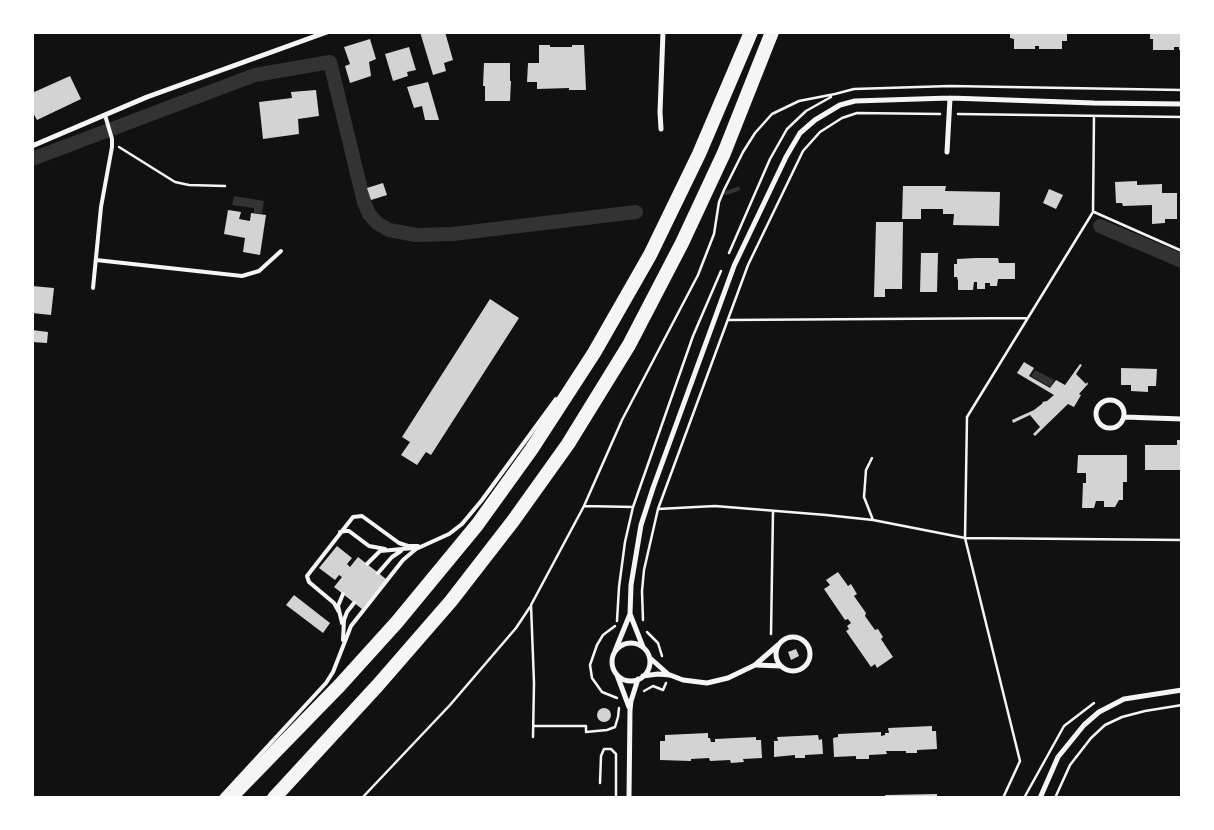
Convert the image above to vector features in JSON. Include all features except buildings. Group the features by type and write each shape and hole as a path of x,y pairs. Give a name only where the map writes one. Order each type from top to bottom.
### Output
{"highway":[{"path":"230,798 347,678 397,622 448,561 518,469 557,412 599,344 650,254 674,207 709,131 750,32"},
{"path":"274,798 378,686 451,601 513,521 572,437 629,345 679,250 724,153 772,32"}],"street":[{"path":"32,146 217,71 327,32"},
{"path":"661,129 663,32"},
{"path":"630,710 612,662 630,614 631,585 641,525 646,508 734,266 786,156 800,133 815,120 840,105 855,101 950,98 1182,104"},
{"path":"947,152 950,98"},
{"path":"1112,400 1123,408 1124,418 1119,426 1106,428 1098,423 1096,409 1103,402 1112,400"},
{"path":"1124,418 1182,419"},
{"path":"630,614 648,656 670,675"},
{"path":"616,674 626,680 658,674 708,683 728,678 755,665 786,638 797,637 807,643 810,648 809,660 802,668 791,670 781,666 755,665"},
{"path":"615,651 631,643 643,648"},
{"path":"778,645 776,656 781,666"},
{"path":"643,676 649,665 648,656"},
{"path":"629,798 630,710 638,679"},
{"path":"1040,798 1058,757 1084,726 1099,712 1124,699 1182,690"}],"lane":[{"path":"94,288 101,207 111,152 111,137 105,115"},
{"path":"96,260 242,276 260,271 281,251"},
{"path":"565,388 580,372 599,344"},
{"path":"378,573 399,552 423,545 448,534 468,517 559,395"},
{"path":"339,612 334,603 309,582 307,578 308,571 353,517 360,515 399,543 412,547 423,545"},
{"path":"339,534 345,530 369,546 406,550"},
{"path":"220,798 321,689 333,672 348,633 356,620 403,560 423,545"},
{"path":"368,564 380,551 390,549"},
{"path":"343,594 339,602 339,612 343,628"},
{"path":"341,650 347,612 354,603"}],"path":[{"path":"362,798 450,705 516,628 531,605 584,506 622,420 698,275 714,234 719,202 724,190 755,133 772,114 799,101 862,88 950,86 1182,90"},
{"path":"643,622 642,590 644,570 658,509 748,265 803,151 820,132 842,118 857,113 1182,117"},
{"path":"1003,798 1020,762 965,538 967,417 1094,212 1094,116"},
{"path":"111,137 115,144 128,154 175,182 189,185 224,186"},
{"path":"1094,212 1182,251"},
{"path":"728,320 1028,318"},
{"path":"872,458 866,470 864,497 873,520"},
{"path":"584,506 658,509 715,506 873,520 965,538 1182,540"},
{"path":"619,699 602,692 592,678 590,665 597,645 603,635 617,624 620,578 625,542 633,507"},
{"path":"771,634 773,511"},
{"path":"531,605 534,737"},
{"path":"646,629 658,643 663,659"},
{"path":"641,694 653,686 663,690 670,675"},
{"path":"1055,798 1070,765 1091,738 1105,725 1122,717 1182,704"},
{"path":"534,726 586,726 586,732 607,730 615,726 618,708"},
{"path":"600,782 601,756 604,749 611,750 616,754 616,798"}],"shaded area":[{"path":"234,196 264,201 262,214 254,213 254,208 232,205"},
{"path":"1035,370 1054,380 1050,387 1031,376"}],"waterway":[{"path":"32,159 255,75 330,62 364,202 369,214 377,223 389,230 416,235 453,234 636,212"},
{"path":"726,193 738,189"},
{"path":"1100,226 1182,261"}]}
